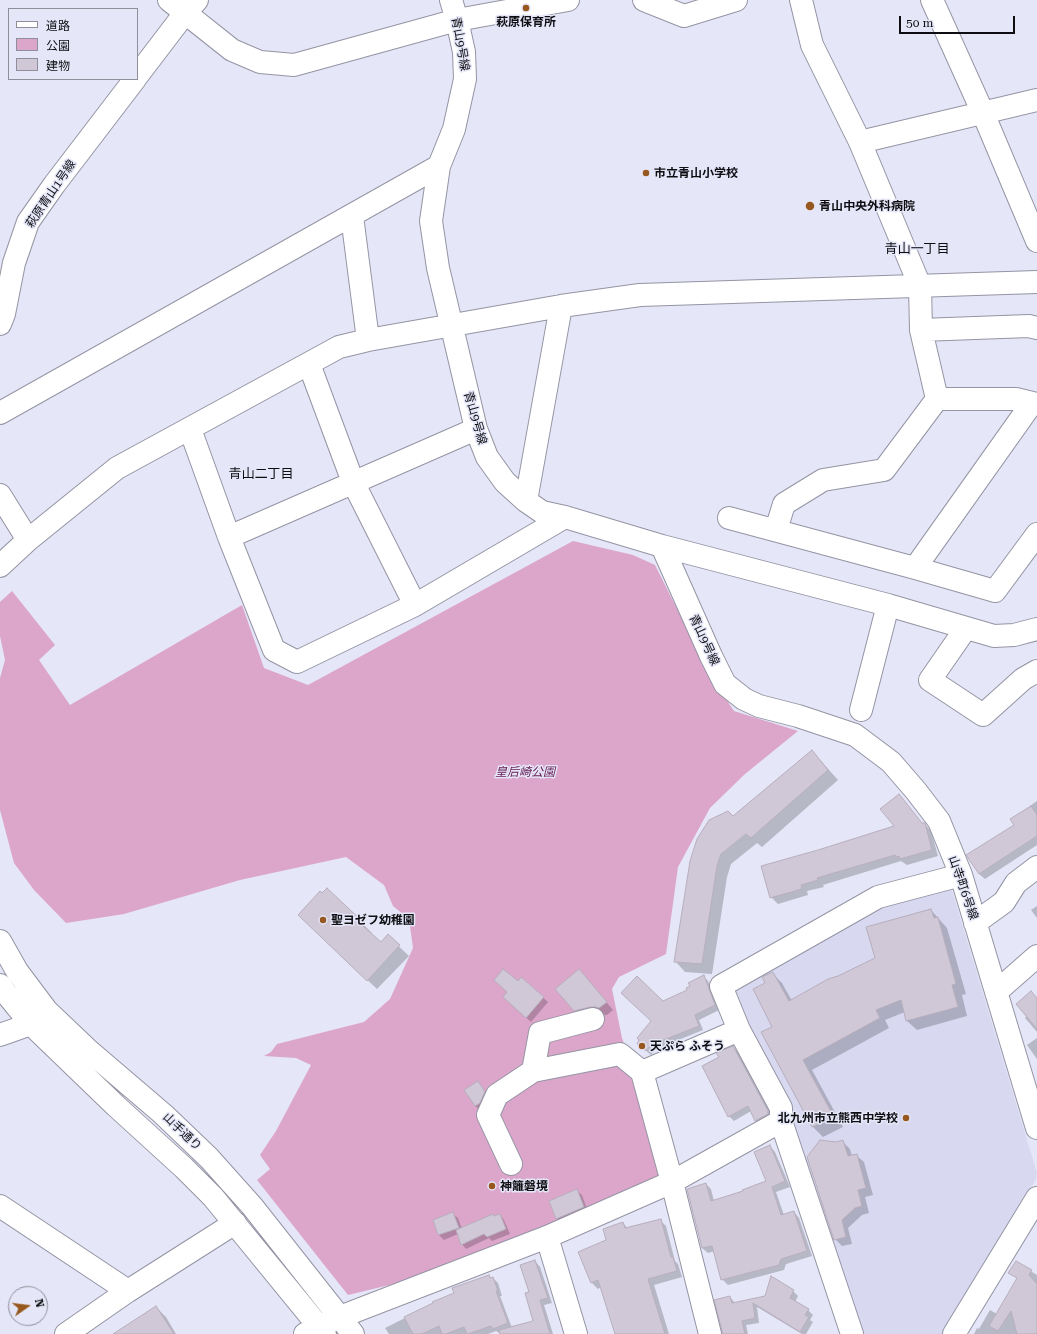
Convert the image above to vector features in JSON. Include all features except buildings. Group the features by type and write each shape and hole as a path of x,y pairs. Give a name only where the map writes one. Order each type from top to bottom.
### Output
{"street":[{"path":"138,74 184,4 232,50 260,62 294,65 454,10 568,0"},
{"path":"644,0 684,16 736,0"},
{"path":"776,530 784,504 823,480 884,470 937,399 921,330 920,286 860,142 812,45 801,0"},
{"path":"932,0 983,113 1037,241"},
{"name":"青山9号線","path":"454,10 464,52 465,79 454,129 439,166 430,220 438,268 476,429 487,457 505,482 526,501 542,512 565,517 662,546 725,684 744,699 759,706 798,716"},
{"name":"萩原青山1号線","path":"0,324 4,314 14,263 28,222 54,185 134,80"},
{"path":"860,142 1037,100"},
{"path":"0,414 439,166"},
{"path":"352,216 368,340"},
{"path":"0,566 28,540 117,468 339,347 368,340 561,306 640,295 1037,282"},
{"path":"526,501 561,306"},
{"path":"921,330 1030,326 1037,328"},
{"path":"309,364 353,482 415,605"},
{"path":"915,568 1034,403 1016,399 937,399"},
{"path":"190,429 229,537 274,650 297,662 415,605 565,517"},
{"path":"229,537 476,429"},
{"path":"0,495 28,540"},
{"path":"729,518 995,591 1037,534"},
{"path":"662,546 888,605 994,636 1014,635 1036,631"},
{"path":"861,710 888,605"},
{"path":"966,628 930,680 983,715 1022,679 1037,671"},
{"name":"山寺町6号線","path":"798,716 855,735 891,762 939,821 961,875 1035,1115"},
{"path":"975,923 1004,902 1016,883 1037,867"},
{"path":"852,1334 781,1121 780,1108 740,1030 721,986 878,897 961,875"},
{"name":"山手通り","path":"0,941 17,971 39,1017 116,1106 184,1168 213,1197 235,1223 316,1331"},
{"path":"996,992 1037,956"},
{"name":"山手通り","path":"0,984 5,992 87,1049 163,1114 209,1158 252,1206 346,1326"},
{"path":"0,1035 39,1017"},
{"path":"532,1071 540,1033 593,1019"},
{"path":"642,1072 740,1030"},
{"path":"511,1164 488,1115 497,1095 532,1071 620,1054 642,1072 672,1182 710,1334"},
{"path":"316,1331 346,1326 672,1182 781,1121"},
{"path":"954,1334 1037,1198"},
{"path":"0,1206 128,1291"},
{"path":"66,1334 128,1291 235,1223"},
{"path":"547,1237 576,1334"}],"shaded area":[{"name":"北九州市立熊西中学校","path":"951,887 1037,1173 1036,1179 942,1334 863,1334 826,1227 731,996 731,987 881,900"}],"green space":[{"name":"皇后崎公園","path":"573,541 633,555 655,565 710,675 734,711 798,731 745,774 710,808 678,867 666,954 619,977 612,989 622,1038 633,1069 663,1177 546,1229 406,1281 348,1295 257,1180 270,1169 260,1155 276,1131 311,1065 296,1058 264,1056 271,1052 277,1044 364,1022 390,999 413,948 409,919 393,906 384,885 346,857 240,880 124,914 66,923 34,890 14,863 0,810 0,678 5,660 0,636 0,602 12,591 55,645 39,660 70,705 242,605 264,668 308,685"}],"place":[{"name":"萩原保育所","path":"526,8"},
{"name":"市立青山小学校","path":"646,173"},
{"name":"青山中央外科病院","path":"810,206"},
{"name":"聖ヨゼフ幼稚園","path":"323,920"},
{"name":"天ぷら ふそう","path":"642,1046"},
{"name":"北九州市立熊西中学校","path":"906,1118"},
{"name":"神籬磐境","path":"492,1186"}],"district":[{"name":"青山一丁目","path":"917,249"},
{"name":"青山二丁目","path":"261,474"}]}
